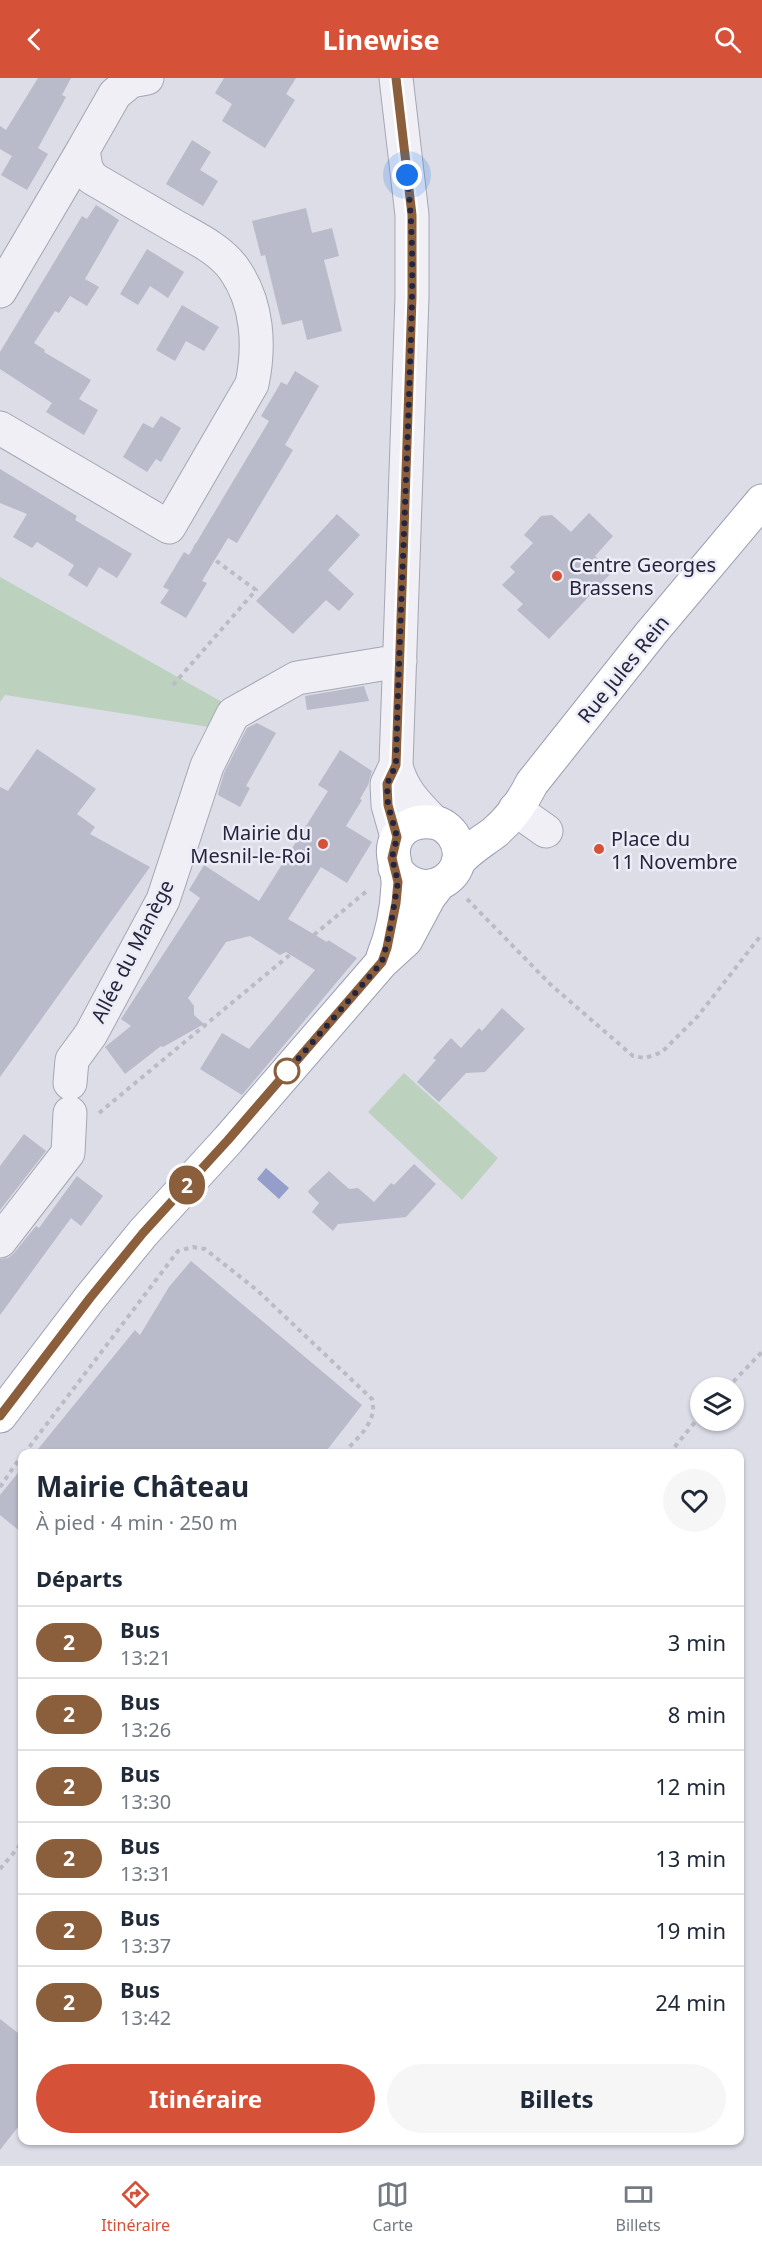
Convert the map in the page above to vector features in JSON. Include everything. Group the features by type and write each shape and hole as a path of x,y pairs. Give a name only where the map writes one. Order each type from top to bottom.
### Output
{"main road":[{"name":"Rue Jules Rein","path":"0,1416 143,1233 228,1140 382,962 406,940 429,897 466,852 494,832 652,632 762,501"},
{"name":"Rue Jules Rein","path":"439,824 474,819 524,796"},
{"path":"382,962 396,903 398,882 396,853 404,829 423,821 439,824 451,833 459,851 448,875 430,887 419,887 401,877 396,853"}],"street":[{"path":"0,291 79,171 115,94 131,81 147,78"},
{"path":"396,78 412,215 412,297 396,765 398,775 407,792 439,824"},
{"path":"0,428 169,527 252,384 257,359 256,328 247,296 234,270 217,251 79,171"},
{"name":"Allée du Manège","path":"0,1241 68,1153 74,1101 72,1060 91,1034 163,900 207,766 233,714 297,678 400,662"},
{"path":"396,765 387,784 396,853"},
{"path":"524,796 546,831"}],"path":[{"path":"169,527 256,590 173,685"},
{"path":"74,1101 96,1115 396,853"},
{"path":"448,875 550,984 633,1056 645,1058 662,1052 698,1016 762,934"},
{"path":"27,1449 178,1251 193,1247 205,1250 258,1291 372,1400 375,1410 373,1419 348,1449"},
{"path":"738,1377 762,1352"},
{"path":"673,1449 690,1428"},
{"path":"0,1487 18,1461"},
{"path":"0,1869 18,1848"}],"green space":[{"path":"0,577 222,702 209,727 5,695 0,702"},
{"path":"404,1073 498,1158 462,1200 368,1112"}],"water":[{"path":"266,1168 289,1188 279,1199 257,1179"}],"building":[{"path":"38,78 71,78 62,95 66,97 38,148 48,154 27,190 1,175 12,156 0,149 0,126 6,130"},
{"path":"224,78 296,78 286,94 295,100 265,148 222,121 232,104 215,93"},
{"path":"192,140 211,152 200,170 218,181 203,206 166,184"},
{"path":"96,205 119,220 85,279 99,287 87,306 70,296 59,313 55,311 34,343 45,350 44,352 91,380 79,399 98,410 84,435 46,412 52,403 0,369 0,352 82,216 87,219"},
{"path":"306,208 312,233 332,228 339,256 324,260 342,331 307,340 302,320 282,325 265,255 261,256 252,221"},
{"path":"147,249 184,272 168,298 150,286 138,305 120,294"},
{"path":"182,305 219,327 204,351 186,341 175,361 156,350"},
{"path":"295,371 319,386 285,445 293,450 237,543 228,538 202,581 207,583 186,618 160,603 169,590 163,587 184,552 189,555 269,421 261,416 281,382 287,385"},
{"path":"161,416 181,428 161,462 156,459 147,472 123,457 143,423 153,428"},
{"path":"0,469 77,516 75,520 132,554 117,578 99,567 87,587 68,575 74,565 37,542 32,548 13,537 27,514 0,503"},
{"path":"589,513 613,536 595,556 612,572 549,639 517,610 523,604 502,585 515,572 510,567 533,543 524,535 541,516 552,515 571,532"},
{"path":"337,514 360,535 328,570 354,594 339,611 326,600 293,634 256,601"},
{"path":"364,686 369,701 307,710 305,696"},
{"path":"257,723 276,733 246,786 250,788 240,807 218,795 219,790 224,773 247,728"},
{"path":"37,749 96,789 77,814 95,827 90,834 150,867 0,1077 0,787 8,791"},
{"path":"340,750 372,771 368,785 360,799 362,800 346,826 372,842 347,883 321,867 288,919 357,958 242,1095 200,1069 222,1033 249,1049 315,970 286,952 280,955 250,936 226,942 188,998 194,1006 194,1015 204,1024 163,1047 161,1046 125,1074 105,1047 131,1026 121,1019 200,898 189,890 204,865 259,901 328,791 318,785"},
{"path":"502,1008 525,1029 485,1072 466,1073 439,1102 417,1082 436,1060 433,1058 451,1038 461,1048 479,1028 482,1031"},
{"path":"24,1134 46,1151 0,1210 0,1166"},
{"path":"414,1164 436,1184 406,1217 338,1224 333,1231 312,1212 319,1203 308,1192 329,1171 349,1189 358,1188 374,1202 391,1183 394,1185"},
{"path":"77,1176 103,1196 81,1226 71,1218 0,1315 0,1259 8,1258 36,1226 39,1228"},
{"path":"191,1261 362,1405 328,1449 38,1449 135,1330 140,1335 169,1287"},
{"path":"18,1473 18,1530 0,1515 0,1495"},
{"path":"0,2019 18,2033 18,2127 0,2150"}],"bus line":[{"name":"2","path":"0,1416 143,1233 228,1140 382,962 387,948 398,882 392,858 397,837 388,805 387,784 396,765 412,297 412,215 396,78"}],"place":[{"name":"Centre Georges Brassens","path":"557,576"},
{"name":"Mairie du Mesnil-le-Roi","path":"323,844"},
{"name":"Place du 11 Novembre","path":"599,849"}],"route":[{"path":"287,1071 286,1073 382,962 396,903 398,882 392,858 397,837 388,805 387,784 396,765 406,504 412,297 412,215 407,175"}]}
